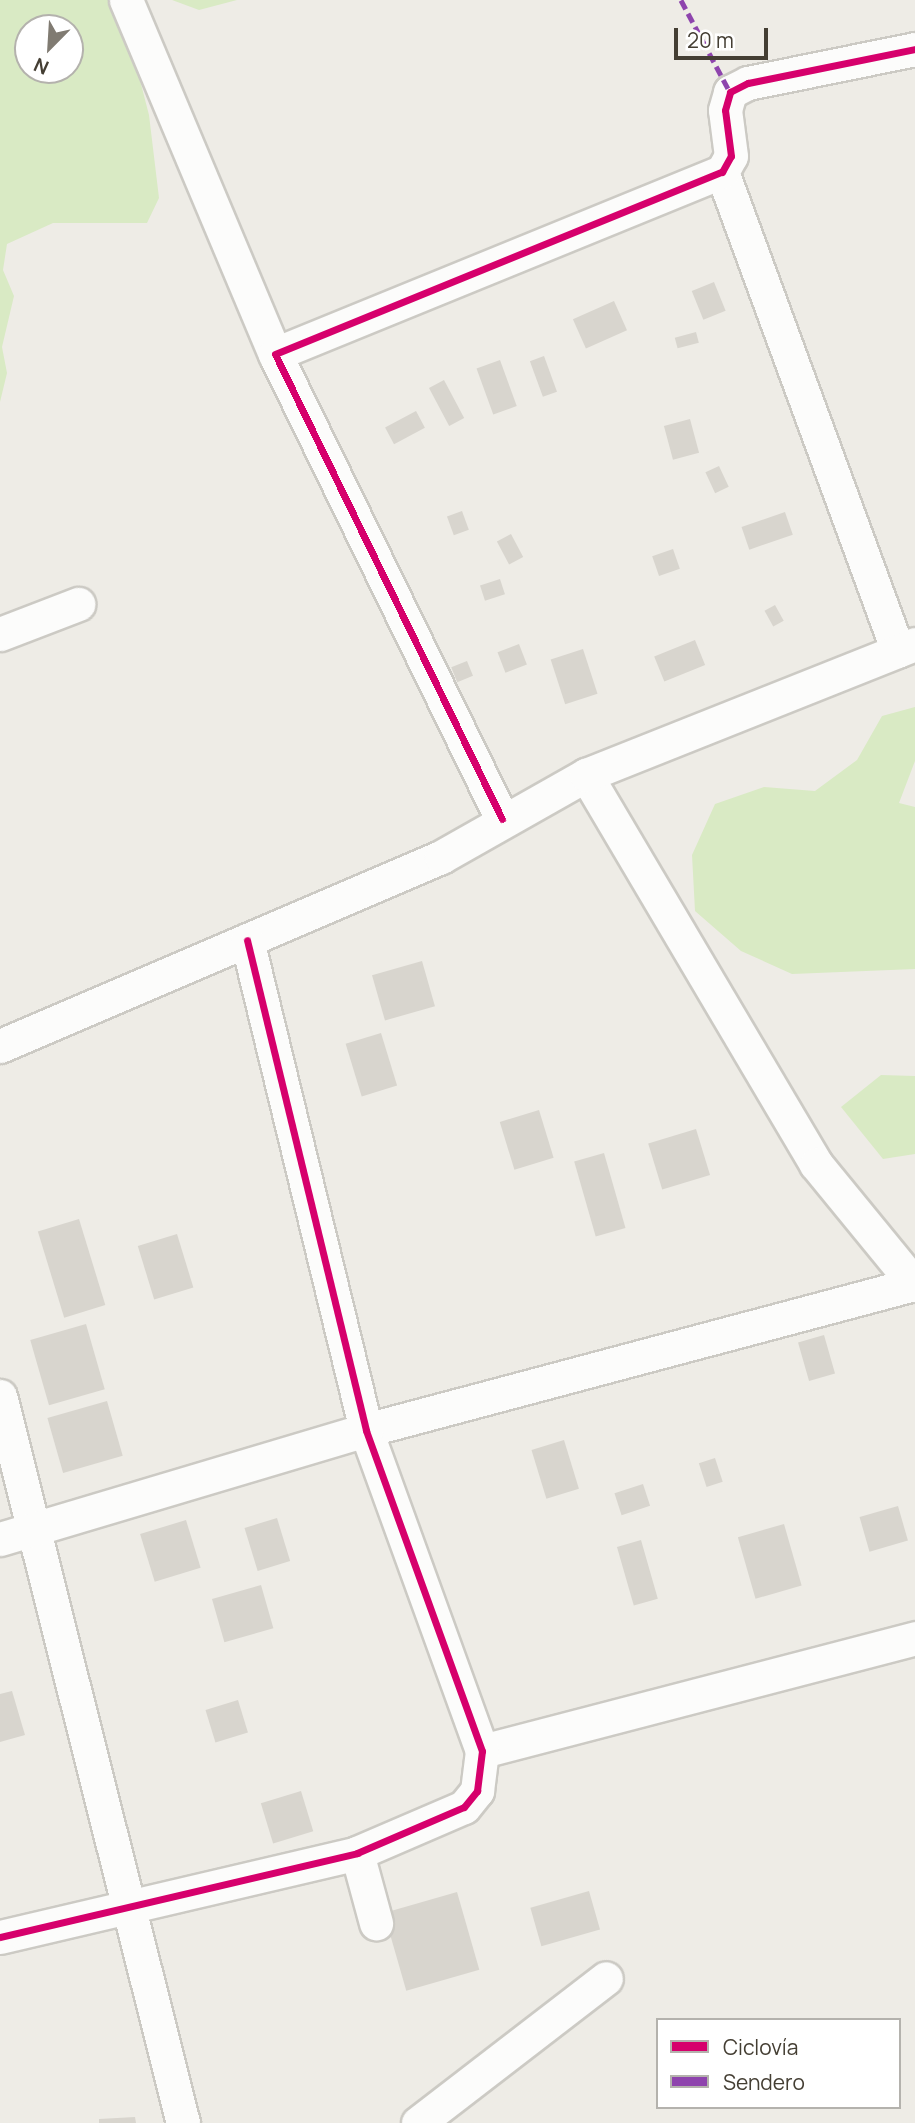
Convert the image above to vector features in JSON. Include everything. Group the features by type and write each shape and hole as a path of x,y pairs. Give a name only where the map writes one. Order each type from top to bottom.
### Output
{"street":[{"path":"126,0 275,354 502,819"},
{"path":"275,354 722,172 731,156 724,110 730,92 915,49"},
{"path":"0,1046 441,857 502,819 586,775 907,647 722,172"},
{"path":"0,634 78,604"},
{"path":"0,1539 366,1430 915,1285 816,1164 586,775"},
{"path":"0,1937 357,1853 464,1807 477,1791 482,1751 366,1430 247,940"},
{"path":"0,1396 125,1908 183,2123"},
{"path":"482,1751 915,1638"},
{"path":"357,1853 376,1923"},
{"path":"418,2123 606,1978"}],"green space":[{"path":"0,0 111,0 127,30 149,115 159,198 147,223 53,223 7,244 3,270 14,296 2,347 7,373 0,402"},
{"path":"172,0 237,0 199,10"},
{"path":"915,707 915,761 899,803 915,807 915,969 792,974 741,951 695,911 692,855 715,804 764,787 815,791 857,760 882,716"},
{"path":"881,1075 915,1076 915,1154 883,1159 841,1107"}],"building":[{"path":"714,282 726,311 703,320 692,291"},
{"path":"614,301 627,330 586,349 573,319"},
{"path":"696,332 699,343 678,348 675,338"},
{"path":"544,356 557,392 543,397 530,361"},
{"path":"500,360 517,406 493,415 477,369"},
{"path":"444,380 464,418 449,426 429,388"},
{"path":"416,411 425,428 394,444 385,427"},
{"path":"690,419 699,453 673,460 664,426"},
{"path":"719,466 729,487 715,493 705,472"},
{"path":"462,511 469,530 454,535 447,516"},
{"path":"785,512 793,535 749,550 742,527"},
{"path":"511,534 523,557 509,564 497,542"},
{"path":"673,549 680,569 659,576 652,556"},
{"path":"500,579 505,594 485,601 480,585"},
{"path":"775,605 784,621 773,627 765,611"},
{"path":"695,640 705,665 664,682 654,656"},
{"path":"519,644 527,665 505,673 498,652"},
{"path":"583,649 598,694 565,704 551,660"},
{"path":"467,661 473,676 457,682 451,667"},
{"path":"422,961 435,1006 385,1021 372,975"},
{"path":"381,1033 397,1086 362,1096 346,1044"},
{"path":"539,1110 554,1158 514,1170 500,1122"},
{"path":"696,1129 710,1175 662,1190 648,1144"},
{"path":"604,1153 625,1228 596,1237 574,1162"},
{"path":"79,1219 105,1305 64,1318 38,1232"},
{"path":"177,1234 193,1288 154,1300 138,1246"},
{"path":"86,1324 105,1389 49,1405 30,1340"},
{"path":"824,1335 835,1373 809,1381 798,1342"},
{"path":"107,1401 123,1456 63,1473 47,1418"},
{"path":"564,1440 579,1489 546,1499 531,1450"},
{"path":"715,1458 723,1482 707,1487 699,1463"},
{"path":"643,1484 650,1506 622,1515 614,1493"},
{"path":"898,1506 908,1541 869,1552 860,1517"},
{"path":"277,1518 290,1561 258,1571 244,1528"},
{"path":"186,1520 201,1568 155,1582 140,1534"},
{"path":"784,1524 802,1586 756,1599 738,1537"},
{"path":"641,1540 658,1599 634,1606 617,1547"},
{"path":"261,1585 273,1628 224,1642 212,1599"},
{"path":"12,1691 25,1735 0,1742 0,1694"},
{"path":"238,1700 248,1733 215,1742 205,1710"},
{"path":"301,1791 313,1831 273,1843 261,1803"},
{"path":"589,1891 600,1929 541,1946 530,1908"},
{"path":"457,1892 479,1970 406,1991 384,1913"},
{"path":"135,2117 136,2123 99,2123 99,2119"}],"marked path":[{"path":"681,0 730,92"}],"cycle path":[{"path":"502,819 275,354 722,172 731,156 725,110 730,92 748,83 915,49"},
{"path":"0,1937 357,1853 464,1807 477,1791 482,1751 366,1430 247,940"}]}
